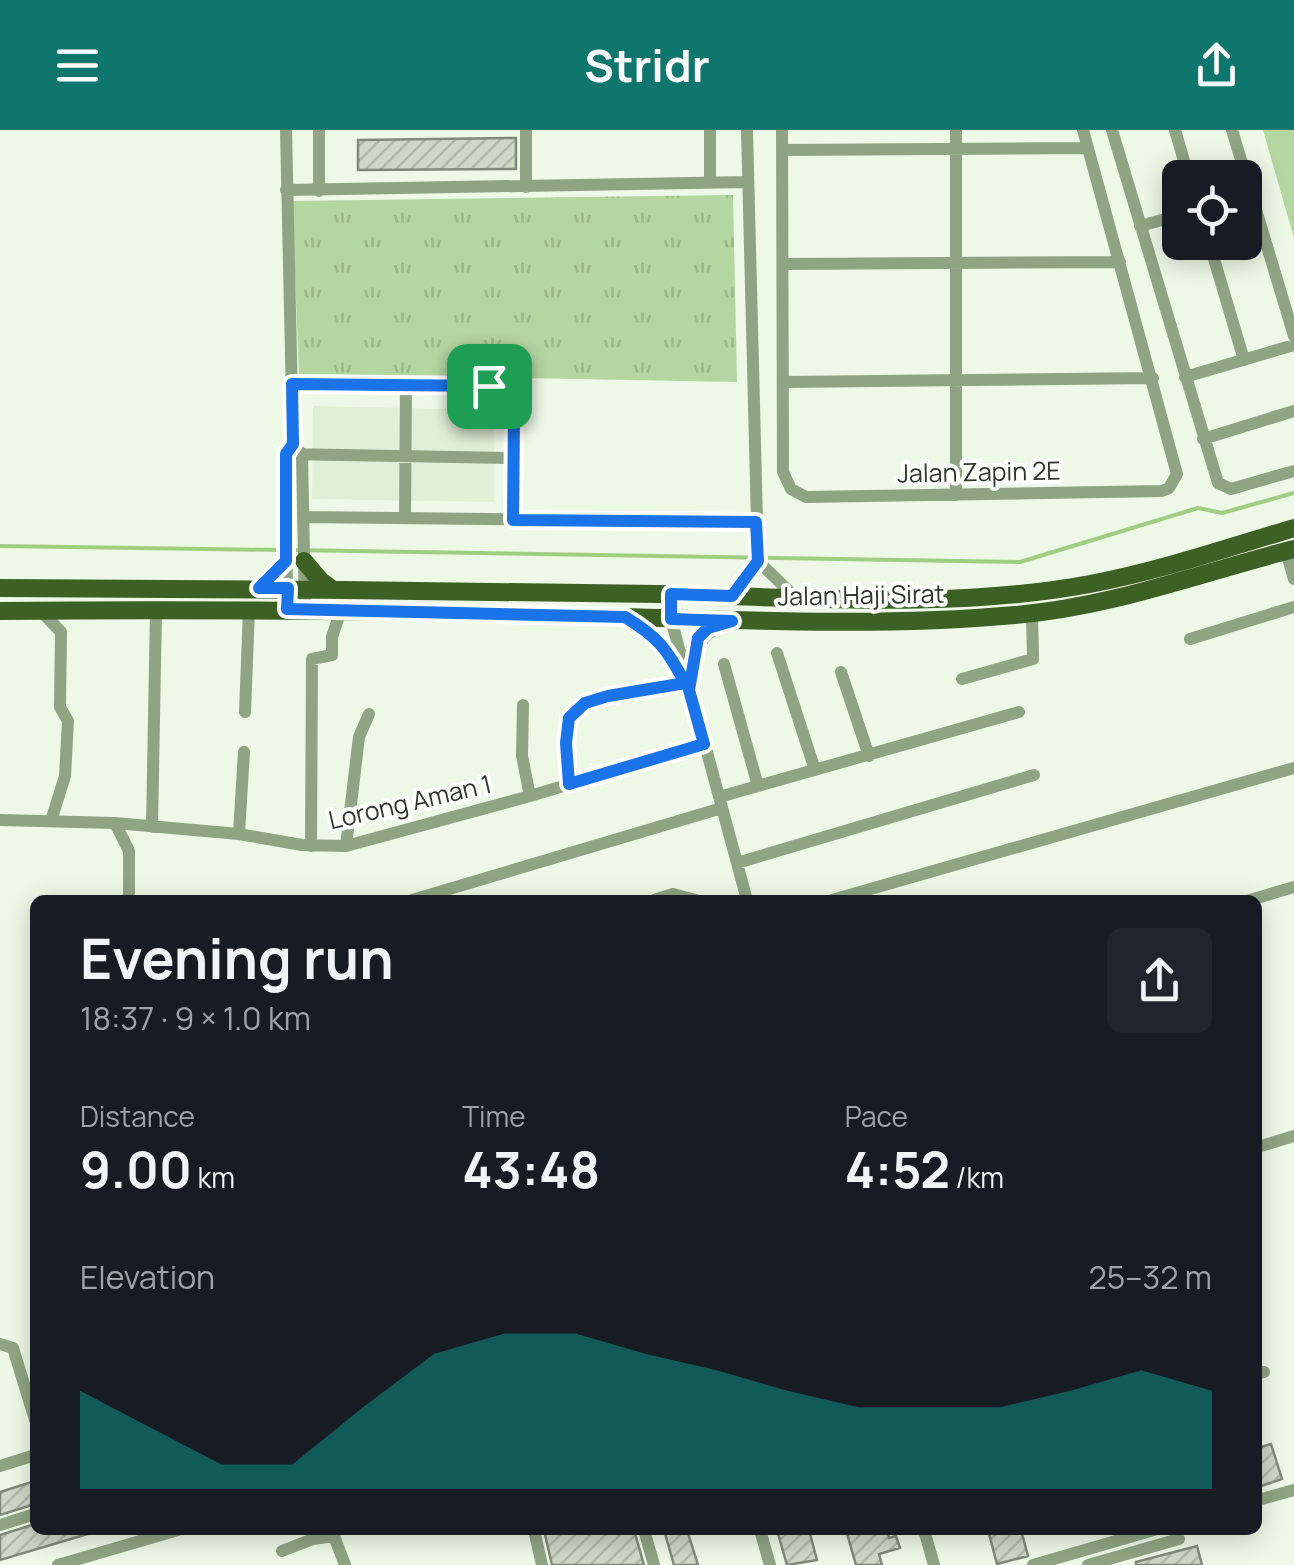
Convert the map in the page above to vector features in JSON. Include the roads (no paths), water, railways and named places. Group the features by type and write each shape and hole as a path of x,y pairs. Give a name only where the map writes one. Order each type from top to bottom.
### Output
{"main road":[{"name":"Jalan Haji Sirat","path":"0,588 296,588 878,600 1013,593 1088,584 1294,528"},
{"name":"Jalan Haji Sirat","path":"0,611 296,609 874,622 1032,613 1162,589 1290,550"},
{"path":"259,588 295,559 332,589"},
{"path":"625,617 666,647 687,686"},
{"path":"687,686 698,638 708,628 732,621"}],"street":[{"path":"286,130 294,451 303,524 295,559 296,609"},
{"path":"319,130 319,190"},
{"path":"526,130 526,187"},
{"path":"710,130 710,183"},
{"path":"732,596 758,561 747,130"},
{"path":"782,130 783,382 1153,378 1083,130"},
{"path":"956,130 956,495"},
{"path":"1112,130 1218,483 1240,487 1294,471"},
{"path":"1175,130 1184,160"},
{"path":"1232,130 1239,160"},
{"path":"782,150 1088,148"},
{"path":"286,190 748,182"},
{"path":"1140,226 1162,220"},
{"path":"1262,238 1294,336"},
{"path":"1213,260 1244,360"},
{"path":"782,264 1120,262"},
{"path":"1185,376 1294,346"},
{"name":"Jalan Zapin 2E","path":"783,382 784,472 791,489 806,497 1154,492 1169,488 1177,474 1153,378"},
{"path":"292,384 489,386 501,390 510,401 514,416 513,520"},
{"path":"405,518 406,386"},
{"path":"1204,439 1294,411"},
{"path":"294,451 515,458"},
{"path":"294,451 286,530 295,559"},
{"path":"303,524 405,518 756,522"},
{"path":"1290,550 1294,579"},
{"path":"758,561 795,598"},
{"path":"671,594 671,619 687,686 746,895"},
{"path":"1190,639 1294,607"},
{"path":"245,712 249,609"},
{"path":"40,610 61,632 60,707 68,721 65,776 52,821"},
{"path":"152,827 156,610"},
{"path":"311,846 312,659 332,655 332,638 341,610"},
{"path":"962,679 1033,659 1032,613"},
{"path":"778,653 815,770"},
{"path":"724,664 758,786"},
{"path":"841,672 869,756"},
{"path":"569,784 569,718 585,703 687,686"},
{"path":"523,705 522,756 530,796"},
{"path":"428,895 720,802 758,786 1019,712"},
{"path":"346,846 359,737 369,714"},
{"name":"Lorong Aman 1","path":"0,820 115,823 239,834 311,846 346,846 704,744"},
{"path":"239,834 244,752"},
{"path":"850,895 1294,768"},
{"path":"737,863 1034,775"},
{"path":"115,823 128,851 128,895"},
{"path":"1262,896 1294,887"},
{"path":"1262,1146 1294,1136"},
{"path":"0,1344 12,1348 30,1404"},
{"path":"0,1466 30,1457"},
{"path":"1262,1499 1294,1490"},
{"path":"0,1525 30,1516"},
{"path":"58,1565 158,1535"},
{"path":"535,1535 542,1565"},
{"path":"645,1535 654,1565"},
{"path":"761,1535 770,1565"},
{"path":"925,1535 934,1565"},
{"path":"1033,1565 1137,1535"},
{"path":"282,1551 334,1536 345,1565"},
{"path":"1088,1565 1179,1539"}],"waterway":[{"path":"290,550 1020,562 1198,508 1222,513 1294,493"},
{"path":"0,546 281,550"}]}
